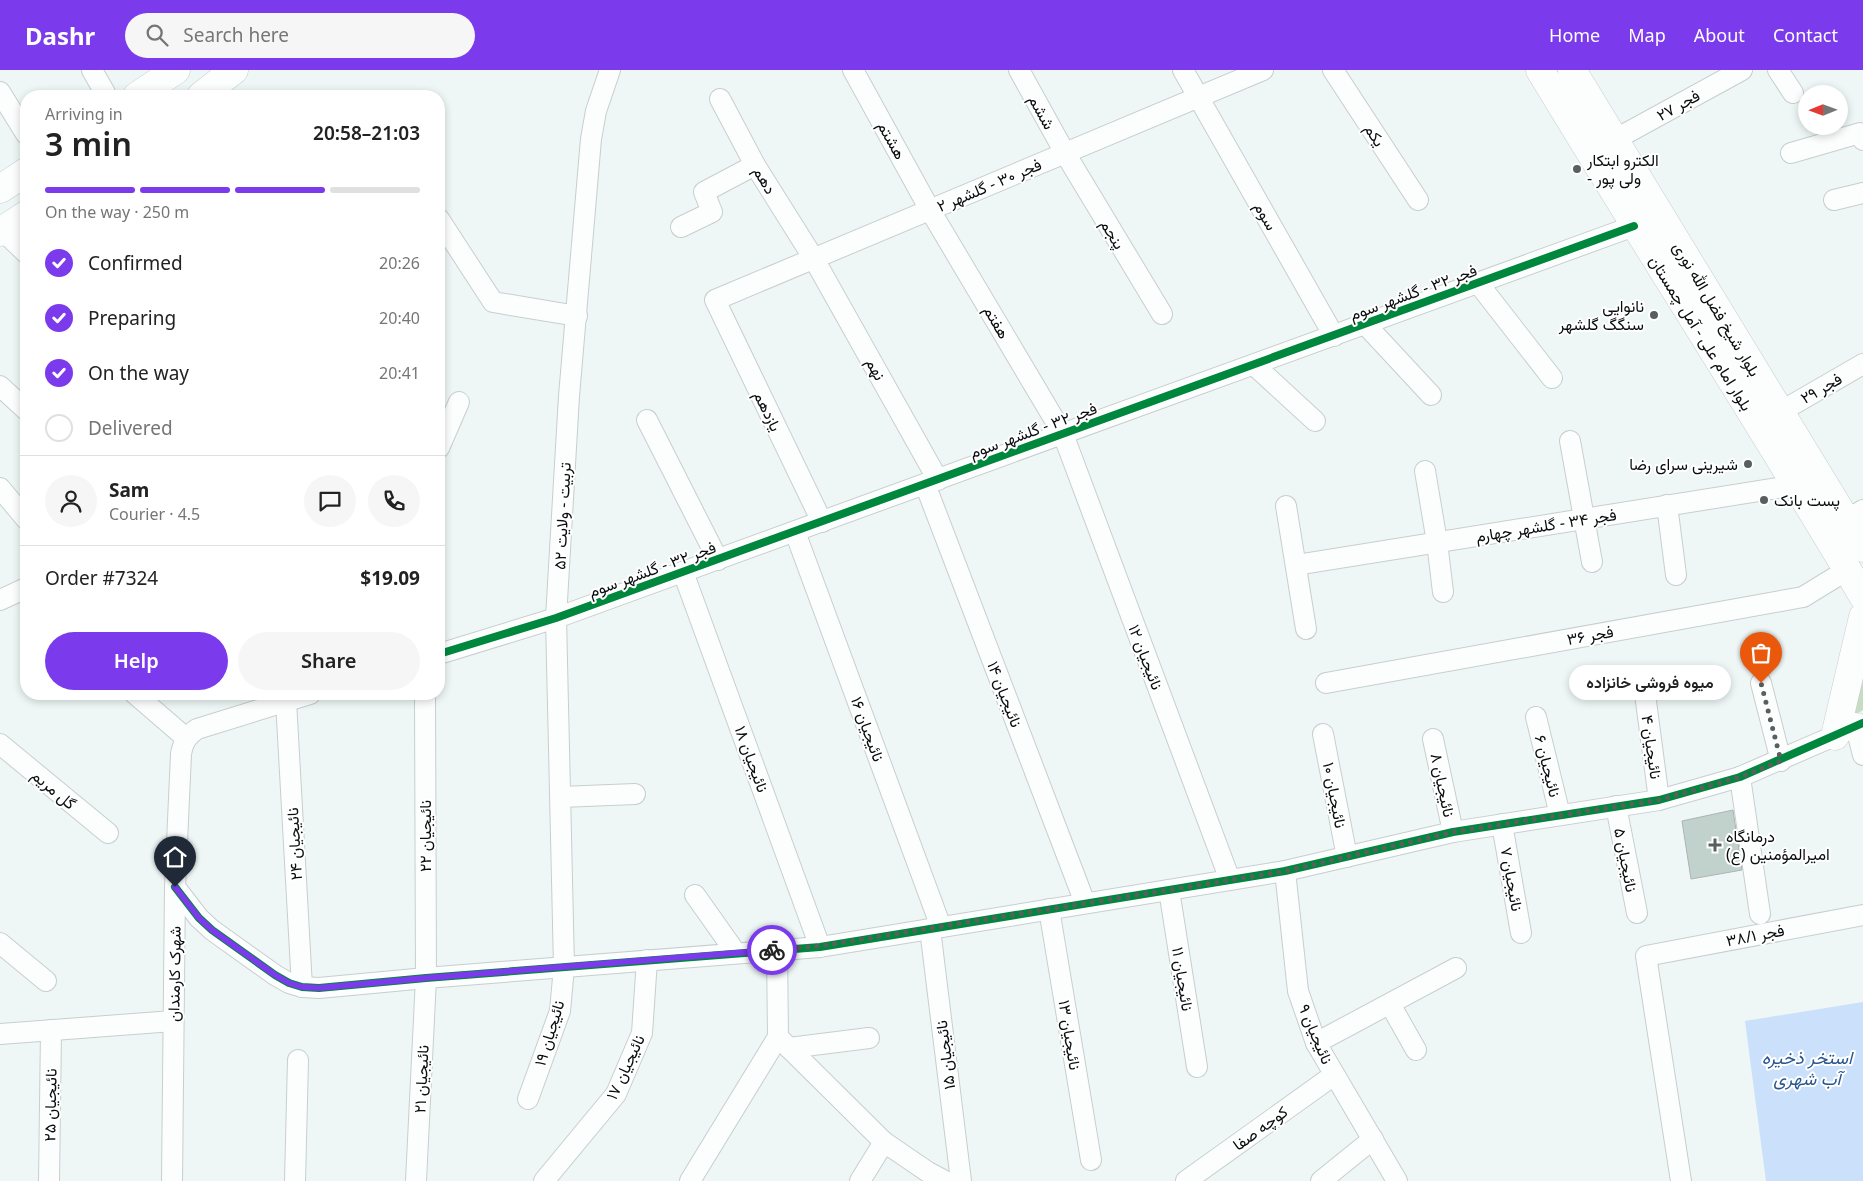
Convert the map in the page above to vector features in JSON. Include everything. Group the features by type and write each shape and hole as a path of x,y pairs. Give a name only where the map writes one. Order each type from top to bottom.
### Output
{"main road":[{"path":"146,90 176,70"},
{"path":"208,90 234,70"},
{"name":"بلوار امام علی - آمل چمستان","path":"1540,70 1634,226 1863,596"},
{"name":"بلوار شیخ فضل الله نوری","path":"1572,70 1780,412 1854,515 1863,548"},
{"path":"1,231 20,219"},
{"path":"1854,729 1863,617"}],"street":[{"path":"92,70 103,90"},
{"name":"هشتم","path":"853,70 930,210"},
{"name":"ششم","path":"1019,70 1065,153"},
{"name":"سوم","path":"1183,70 1334,336"},
{"name":"فجر ۳۰ - گلشهر ۲","path":"714,300 1263,70"},
{"name":"یکم","path":"1333,70 1418,200"},
{"name":"فجر ۲۷","path":"1614,140 1742,70"},
{"path":"1778,70 1793,93"},
{"name":"تربیت - ولایت ۵۲","path":"564,967 556,618 569,396 591,139 604,74"},
{"path":"0,92 20,124"},
{"name":"دهم","path":"720,99 755,164 814,259"},
{"path":"1791,153 1860,133 1863,140"},
{"name":"پنجم","path":"1065,153 1162,314"},
{"path":"680,227 712,212 704,192 755,164"},
{"path":"1834,200 1863,193"},
{"name":"هفتم","path":"930,210 1063,434"},
{"name":"فجر ۳۲ - گلشهر سوم","path":"445,652 556,618 718,560 1634,226"},
{"path":"445,227 493,302 577,316"},
{"path":"1,231 20,248"},
{"name":"نهم","path":"814,259 932,482"},
{"path":"1478,283 1552,378"},
{"name":"یازدهم","path":"714,300 822,522"},
{"path":"1365,324 1431,395"},
{"path":"1254,364 1315,422"},
{"name":"فجر ۲۹","path":"1780,412 1863,364"},
{"path":"0,386 20,404"},
{"path":"445,434 459,402"},
{"path":"647,420 718,560"},
{"name":"نائیجیان ۱۲","path":"1063,434 1230,880"},
{"path":"1570,441 1592,562"},
{"path":"1425,472 1443,592"},
{"name":"نائیجیان ۱۴","path":"932,482 1085,904"},
{"name":"فجر ۳۴ - گلشهر چهارم","path":"1296,565 1796,485"},
{"path":"0,488 20,512"},
{"path":"1286,506 1306,629"},
{"path":"1667,506 1676,575"},
{"name":"نائیجیان ۱۶","path":"795,532 936,928"},
{"name":"فجر ۳۶","path":"1326,683 1803,597 1847,570"},
{"name":"نائیجیان ۱۸","path":"684,572 820,946"},
{"path":"1761,683 1781,761"},
{"name":"نائیجیان ۴","path":"1645,694 1659,800"},
{"path":"142,700 186,738 197,729 289,700"},
{"name":"نائیجیان ۲۲","path":"424,700 426,978"},
{"name":"نائیجیان ۲۴","path":"286,701 302,987"},
{"name":"نائیجیان ۶","path":"1536,717 1560,815"},
{"path":"175,887 199,918 212,930 275,975 289,983 302,987 319,988 820,946 1286,871 1453,832 1659,800 1740,777 1854,729 1863,755"},
{"name":"نائیجیان ۱۰","path":"1322,734 1347,857"},
{"name":"شهرک کارمندان","path":"172,1181 175,887 181,754 182,744 186,738"},
{"name":"نائیجیان ۸","path":"1433,738 1453,832"},
{"name":"گل مریم","path":"0,744 108,833"},
{"path":"1740,777 1760,914"},
{"path":"561,797 635,794"},
{"name":"نائیجیان ۵","path":"1616,806 1637,913"},
{"name":"نائیجیان ۷","path":"1502,824 1521,933"},
{"name":"نائیجیان ۹","path":"1286,871 1298,991 1316,1043 1397,1181"},
{"name":"نائیجیان ۱۱","path":"1169,890 1197,1067"},
{"path":"695,895 736,953"},
{"name":"نائیجیان ۱۳","path":"1050,909 1091,1160"},
{"name":"فجر ۳۸/۱","path":"1681,1181 1646,956 1863,915"},
{"name":"نائیجیان ۱۵","path":"936,928 961,1181"},
{"path":"0,943 46,981"},
{"path":"690,1181 784,1043 777,950"},
{"name":"نائیجیان ۱۷","path":"544,1181 616,1094 642,1033 647,960"},
{"name":"نائیجیان ۱۹","path":"528,1099 560,1011 564,967"},
{"path":"1316,1043 1456,968"},
{"name":"نائیجیان ۲۱","path":"416,1181 426,978"},
{"path":"1390,1004 1416,1050"},
{"path":"0,1034 173,1021"},
{"name":"نائیجیان ۲۵","path":"49,1181 51,1030"},
{"path":"784,1043 869,1038"},
{"path":"784,1043 884,1142 928,1172 945,1181"},
{"path":"295,1181 298,1060"},
{"name":"کوچه صفا","path":"1186,1181 1334,1075"},
{"path":"1321,1181 1373,1139"},
{"path":"860,1181 884,1142"}],"green space":[{"path":"1863,644 1863,710 1846,720"}],"water":[{"name":"استخر ذخیره آب شهری","path":"1863,1002 1863,1181 1766,1181 1745,1021"}],"building":[{"name":"درمانگاه امیرالمؤمنین (ع)","path":"1733,810 1742,870 1691,879 1682,821"}],"cycle path":[{"path":"445,652 556,618 1634,226"},
{"path":"175,887 199,918 212,930 275,975 289,983 302,987 319,988 820,947 1285,871 1453,832 1659,800 1740,777 1863,723"}],"way so far":[{"path":"772,950 820,946 1286,871 1453,832 1659,800 1740,777 1781,761 1761,683"}],"place":[{"name":"الکترو ابتکار - ولی پور","path":"1577,169"},
{"name":"نانوایی سنگگ گلشهر","path":"1654,315"},
{"name":"شیرینی سرای رضا","path":"1748,464"},
{"name":"پست بانک","path":"1764,500"},
{"name":"میوه فروشی خانزاده","path":"1761,683"},
{"name":"درمانگاه امیرالمؤمنین (ع)","path":"1715,845"}],"route":[{"path":"175,887 190,908 212,930 275,975 289,983 302,987 319,988 772,950"}]}
